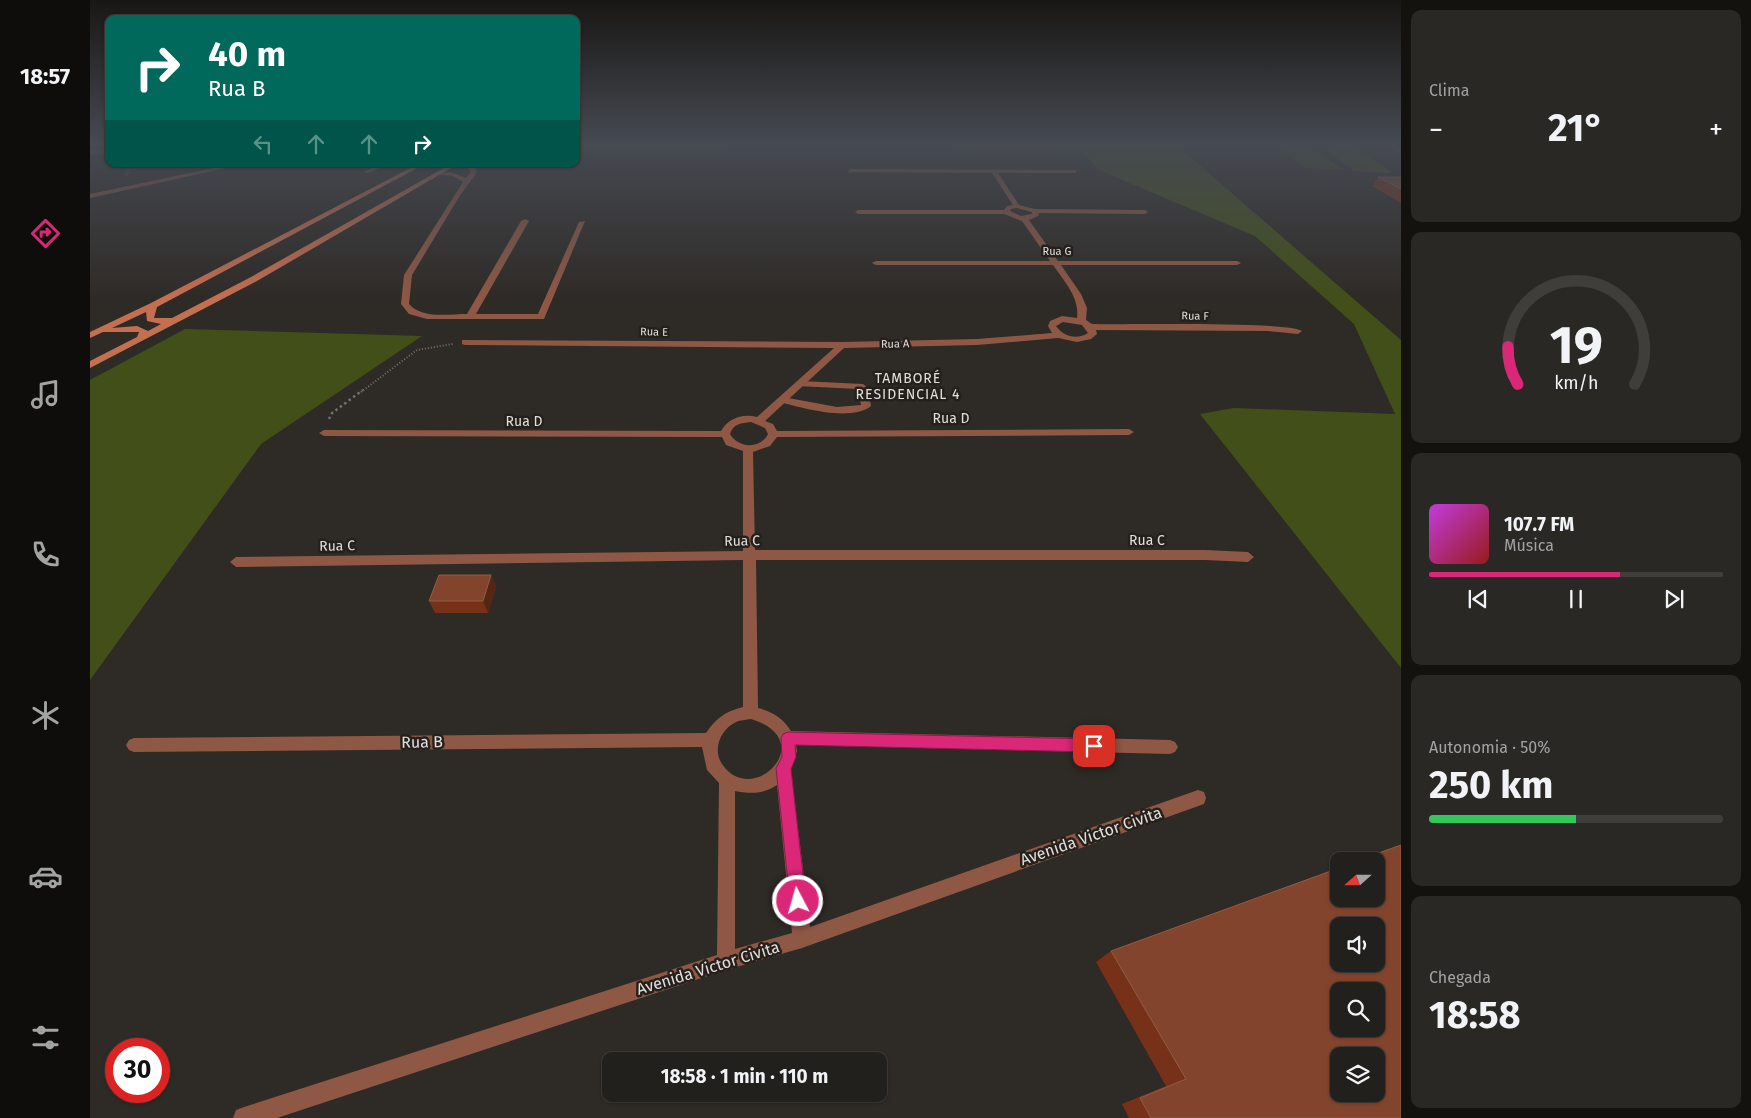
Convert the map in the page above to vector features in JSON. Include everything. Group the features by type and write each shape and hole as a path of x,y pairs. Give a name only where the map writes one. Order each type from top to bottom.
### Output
{"main road":[{"path":"91,334 154,305 363,195"},
{"path":"90,365 182,318 400,195"},
{"path":"154,305 150,313 150,319 156,322 182,318"},
{"path":"91,334 137,329 144,331 141,339"}],"street":[{"path":"459,195 408,275 405,304 412,312 427,316 541,317 583,222"},
{"path":"1010,195 1017,206"},
{"path":"1006,212 1007,208 1017,206 1035,211 1145,212"},
{"path":"858,212 1006,212 1010,216 1024,218 1034,216 1035,211"},
{"path":"1024,218 1077,294 1083,308 1081,322"},
{"path":"470,316 525,221"},
{"name":"Rua G","path":"876,263 1237,263"},
{"path":"1060,335 1052,329 1053,323 1068,319 1091,327"},
{"name":"Rua F","path":"1091,327 1210,327 1298,331"},
{"name":"Rua A","path":"842,345 977,342 1060,335 1073,339 1086,338 1093,334 1091,327"},
{"name":"Rua E","path":"466,342 842,345"},
{"path":"759,420 842,345"},
{"path":"745,419 759,420 768,426 773,434 766,444 748,449 735,446 725,434 728,426 745,419"},
{"name":"Rua D","path":"773,434 1129,432"},
{"name":"Rua D","path":"324,433 725,434"},
{"path":"748,449 751,555 751,712"},
{"name":"Rua C","path":"236,562 751,555 1205,555 1248,557"},
{"path":"751,712 760,714 777,723 788,738 789,757 783,768 771,781 760,785 749,786 727,780 711,762 710,740 721,723 730,717 751,712"},
{"path":"788,738 1170,747"},
{"name":"Rua B","path":"134,745 710,740"},
{"path":"783,768 802,939"},
{"path":"726,961 727,780"},
{"name":"Avenida Victor Civita","path":"244,1118 726,961 802,939 1198,798"}],"lane":[{"path":"783,400 832,409 855,410 866,406 864,388 860,386 800,384"}],"path":[{"path":"324,433 332,413 417,350 466,342"}],"green space":[{"path":"1159,195 1234,195 1401,340 1401,668 1200,414 1234,408 1395,414 1354,324 1255,236"},
{"path":"185,329 422,336 261,444 90,680 90,380"}],"building":[{"path":"439,575 491,575 483,601 429,601"},
{"path":"1401,845 1401,1118 1151,1118 1140,1098 1186,1079 1111,951 1330,871 1330,908 1385,908 1385,852 1381,852"}],"district":[{"name":"TAMBORÉ RESIDENCIAL 4","path":"908,386"}],"route":[{"path":"798,901 783,768 789,757 790,747 788,738 1094,746"}]}
